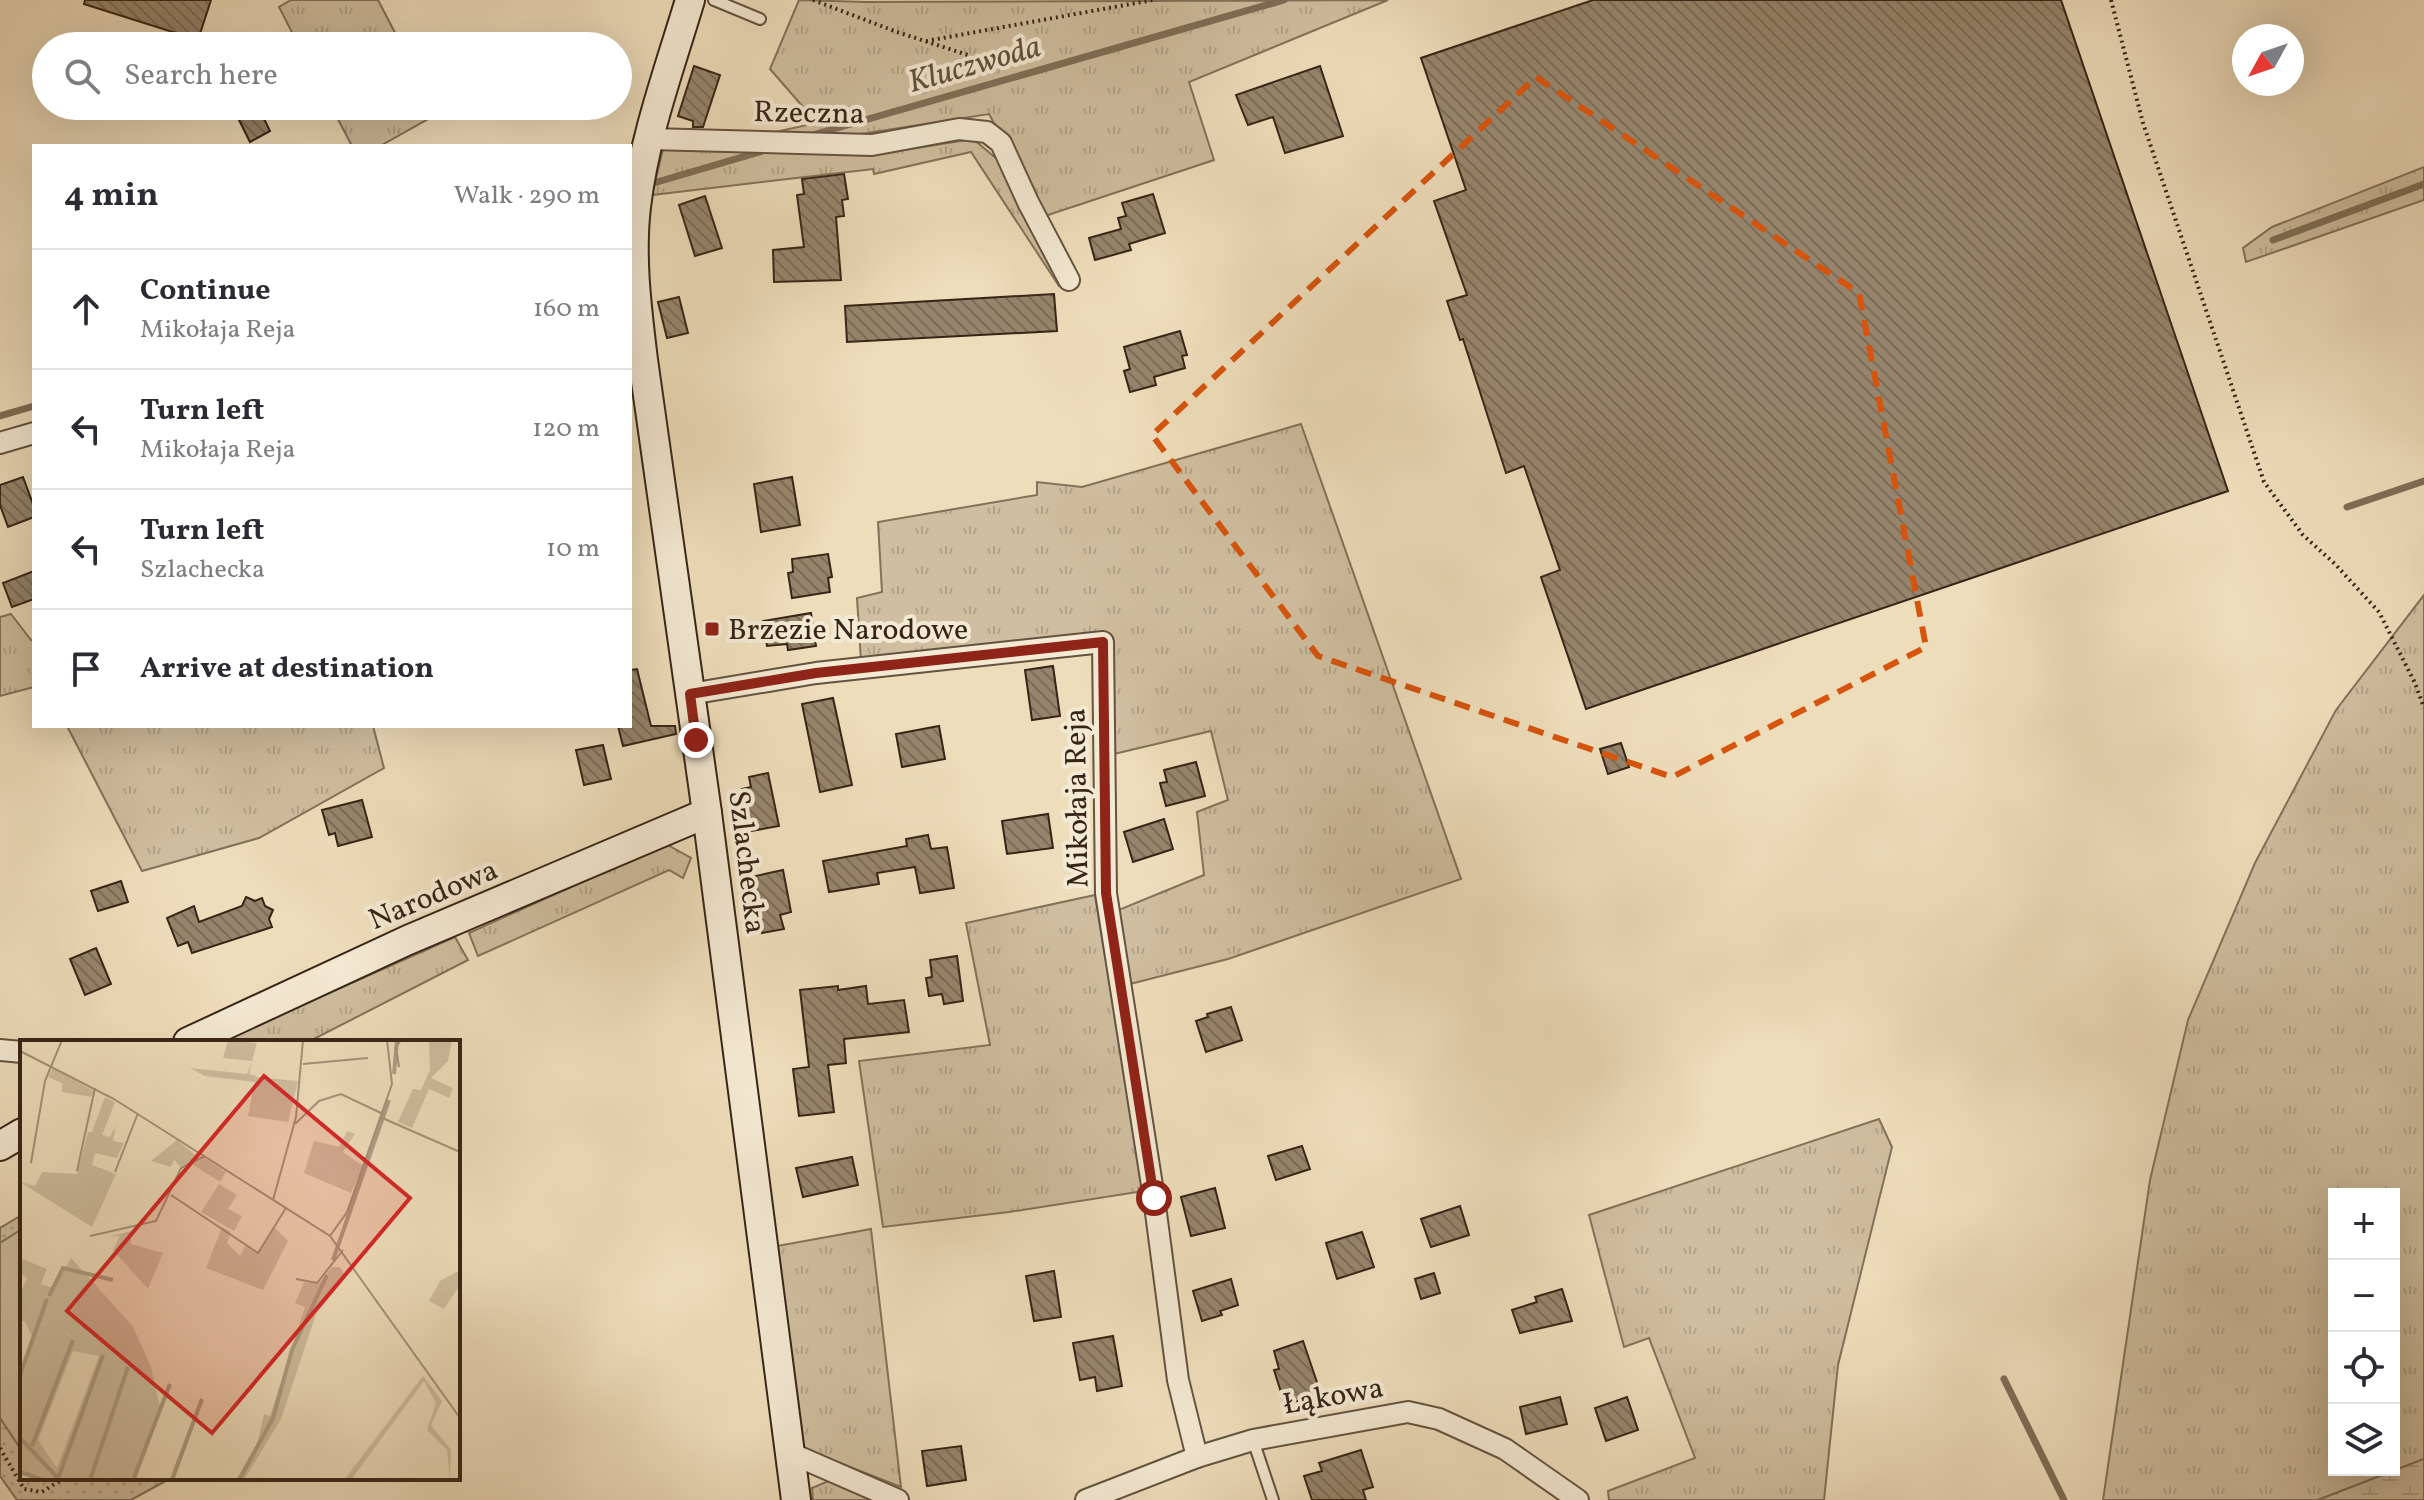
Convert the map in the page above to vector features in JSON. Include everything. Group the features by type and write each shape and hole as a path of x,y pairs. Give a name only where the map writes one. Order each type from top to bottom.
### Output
{"street":[{"name":"Szlachecka","path":"690,0 648,147 636,208 632,285 707,813 796,1500"},
{"name":"Rzeczna","path":"648,147 872,145 959,129 987,132 1001,143 1069,280"},
{"path":"0,443 32,434"},
{"name":"Mikołaja Reja","path":"690,694 816,673 1103,642 1106,893 1154,1198 1178,1380 1197,1457"},
{"name":"Narodowa","path":"192,1040 408,940 707,813"},
{"path":"0,1050 20,1052"},
{"path":"0,1146 20,1134"},
{"name":"Łąkowa","path":"1086,1500 1197,1457 1253,1440 1408,1412 1426,1415 1505,1449 1578,1500"},
{"path":"790,1453 898,1500"}],"lane":[{"path":"714,0 760,19"},
{"path":"1253,1440 1273,1500"}],"path":[{"path":"813,0 971,56 981,68"},
{"path":"926,41 1153,0"},
{"path":"2111,0 2143,123 2264,482 2303,535 2335,564 2379,612 2415,683 2424,708"},
{"path":"0,1448 24,1489 42,1492 61,1480"}],"highlighted area":[{"path":"1536,77 1859,293 1926,647 1672,777 1318,656 1152,435"}],"green space":[{"path":"291,0 378,0 395,32 292,32 279,7"},
{"path":"799,0 1388,0 1189,82 1214,160 1045,216 989,114 848,136 775,132 817,123 770,69"},
{"path":"338,120 426,120 384,144 351,144"},
{"path":"973,139 997,159 1065,284 1059,286 971,152 874,174 873,169 652,195 663,149 872,155"},
{"path":"2424,167 2424,200 2246,262 2243,248 2272,227"},
{"path":"1301,424 1461,879 1228,959 1130,984 1116,911 1204,875 1197,812 1228,800 1211,731 1114,754 1108,639 861,661 857,598 882,592 878,522 1037,495 1037,482 1082,487"},
{"path":"2424,595 2424,1459 2400,1468 2400,1188 2328,1188 2328,1476 2380,1476 2318,1500 2103,1500 2150,1180 2188,1020 2255,863 2336,710"},
{"path":"11,614 32,640 32,688 0,696 0,617"},
{"path":"68,728 374,728 384,768 259,838 142,871"},
{"path":"666,844 691,858 683,878 669,870 478,956 469,933"},
{"path":"1095,895 1144,1191 883,1227 859,1061 990,1045 966,923"},
{"path":"455,937 468,960 312,1040 223,1040"},
{"path":"1879,1119 1892,1147 1838,1365 1824,1500 1609,1500 1608,1491 1695,1458 1649,1338 1624,1347 1589,1215"},
{"path":"20,1216 20,1480 167,1480 131,1500 17,1500 0,1476 0,1228"},
{"path":"871,1229 901,1487 804,1449 777,1246"},
{"path":"20,1230 20,1448 0,1418 0,1243"},
{"path":"2424,1459 2424,1500 2318,1500 2380,1476 2400,1476 2400,1468"},
{"path":"831,1480 876,1500 813,1500 812,1488"}],"building":[{"path":"85,0 211,0 201,32 173,32 84,4"},
{"path":"1593,0 2061,0 2228,491 1586,709 1541,577 1560,570 1524,466 1506,473 1463,339 1460,340 1447,301 1467,295 1434,201 1466,190 1421,58"},
{"path":"694,66 720,75 703,127 693,127 693,121 678,116"},
{"path":"1320,66 1343,136 1285,153 1273,117 1248,125 1236,95"},
{"path":"239,120 265,120 270,131 250,142"},
{"path":"844,174 848,199 842,200 844,216 836,217 841,280 774,282 773,250 804,247 797,195 804,194 802,179"},
{"path":"1153,194 1165,233 1129,244 1131,250 1095,260 1089,238 1121,229 1118,218 1126,216 1122,203"},
{"path":"705,196 722,248 695,256 679,205"},
{"path":"1054,294 1057,331 847,342 845,306"},
{"path":"679,297 688,333 667,338 658,302"},
{"path":"1180,331 1187,355 1182,356 1185,368 1154,377 1156,385 1130,392 1124,371 1130,369 1124,347"},
{"path":"23,477 32,502 32,518 8,527 0,505 0,485"},
{"path":"792,477 800,525 761,532 754,484"},
{"path":"828,554 832,577 828,578 830,592 792,598 788,573 793,572 792,559"},
{"path":"32,572 32,600 12,607 3,583"},
{"path":"811,613 816,646 788,650 787,644 767,646 763,621"},
{"path":"1053,666 1060,716 1032,720 1025,670"},
{"path":"637,669 651,726 675,726 676,734 623,746 618,728 632,728 632,670"},
{"path":"833,698 852,785 820,792 802,704"},
{"path":"939,726 945,759 902,767 896,734"},
{"path":"1621,743 1629,767 1608,774 1600,749"},
{"path":"603,745 611,779 584,785 576,750"},
{"path":"1196,762 1205,796 1166,806 1160,783 1167,782 1164,770"},
{"path":"768,773 779,826 751,831 742,789 751,787 749,777"},
{"path":"362,800 372,837 338,846 335,833 329,835 322,810"},
{"path":"1048,814 1053,848 1007,854 1002,821"},
{"path":"1164,819 1173,849 1133,862 1124,832"},
{"path":"928,835 931,849 947,847 954,888 920,893 915,867 877,873 879,884 829,892 823,861 907,846 906,839"},
{"path":"783,870 791,912 780,915 784,929 762,933 751,877"},
{"path":"121,881 128,902 98,911 91,891"},
{"path":"246,897 255,901 262,898 265,906 273,910 269,919 272,927 192,953 188,942 178,946 167,918 194,906 199,922 242,906"},
{"path":"96,948 111,984 85,995 70,959"},
{"path":"957,956 963,1001 944,1004 942,994 929,996 926,978 932,977 930,960"},
{"path":"838,986 838,990 866,986 868,1004 904,1000 909,1032 844,1039 846,1063 828,1065 834,1112 799,1116 793,1069 809,1067 800,990"},
{"path":"1231,1007 1242,1040 1206,1052 1196,1021 1208,1017 1207,1014"},
{"path":"1302,1146 1310,1169 1276,1180 1268,1156"},
{"path":"852,1157 858,1185 803,1197 796,1168"},
{"path":"1215,1188 1225,1228 1191,1236 1181,1197"},
{"path":"1460,1206 1469,1235 1431,1247 1421,1219"},
{"path":"1362,1232 1374,1267 1337,1279 1326,1243"},
{"path":"1054,1271 1061,1317 1034,1321 1026,1276"},
{"path":"1434,1273 1440,1293 1421,1299 1415,1279"},
{"path":"1231,1279 1238,1305 1220,1311 1222,1315 1202,1321 1193,1291"},
{"path":"1562,1289 1572,1321 1520,1333 1512,1310 1537,1302 1535,1297"},
{"path":"1113,1336 1122,1386 1097,1391 1095,1377 1080,1380 1073,1343"},
{"path":"1303,1341 1321,1394 1285,1405 1274,1370 1279,1369 1274,1351"},
{"path":"1560,1397 1567,1424 1526,1434 1520,1407"},
{"path":"1627,1397 1638,1430 1606,1441 1595,1408"},
{"path":"961,1446 966,1480 927,1486 922,1451"},
{"path":"1361,1450 1373,1487 1363,1490 1366,1500 1312,1500 1304,1476 1322,1471 1319,1463"}],"waterway":[{"name":"Kluczwoda","path":"816,134 1284,0"},
{"name":"Kluczwoda","path":"647,185 766,150"},
{"path":"2273,240 2424,184"},
{"name":"Kluczwoda","path":"0,416 32,407"},
{"path":"2347,507 2424,481"},
{"path":"2004,1379 2064,1500"}],"place":[{"name":"Brzezie Narodowe","path":"712,629"}],"route":[{"path":"696,740 690,694 816,673 1103,642 1106,893 1154,1198"}]}
